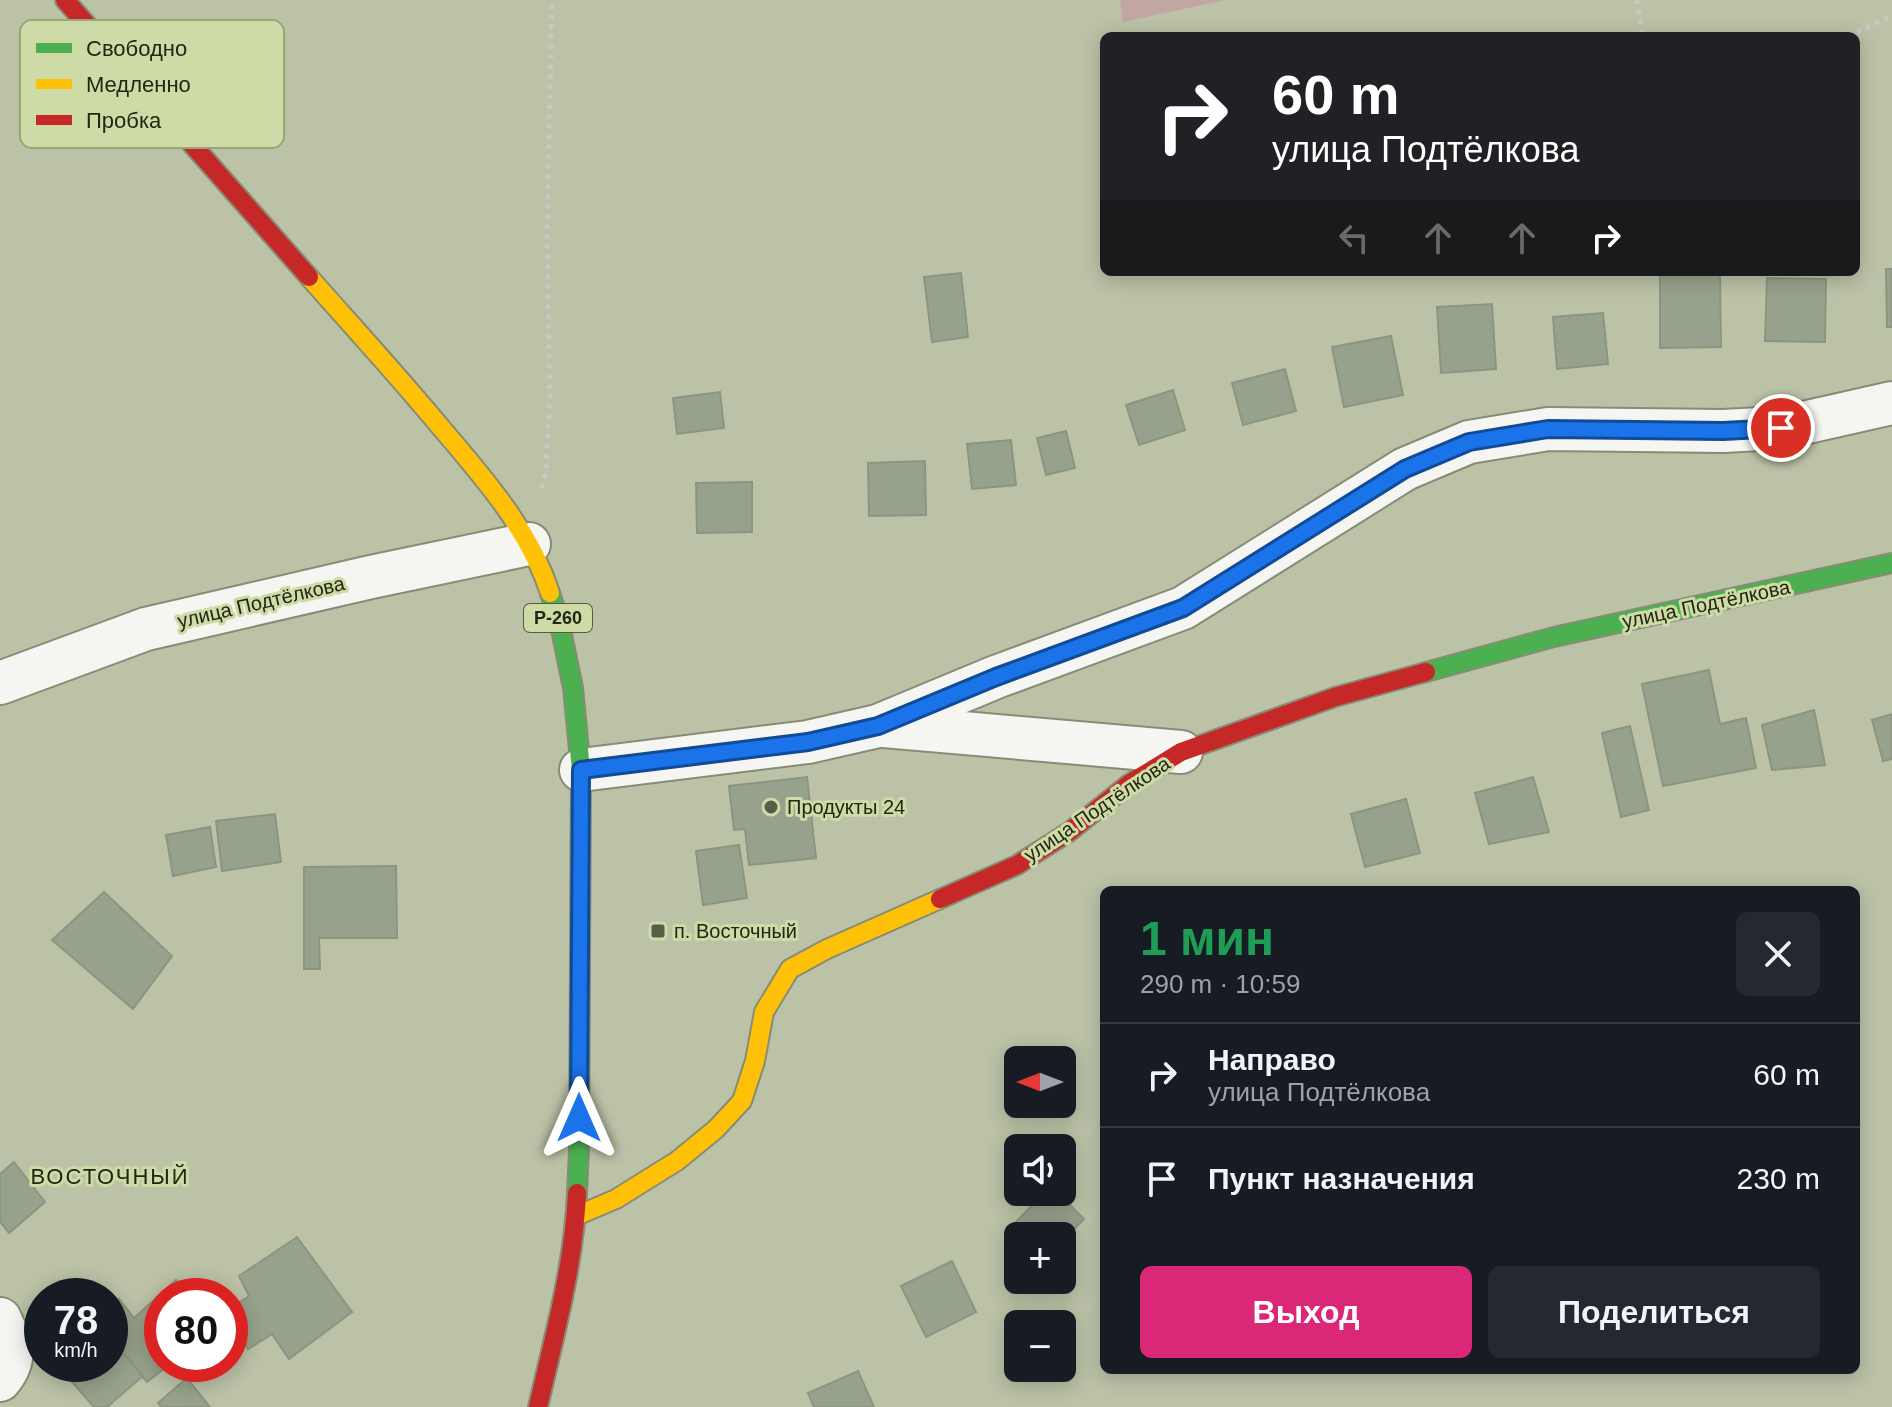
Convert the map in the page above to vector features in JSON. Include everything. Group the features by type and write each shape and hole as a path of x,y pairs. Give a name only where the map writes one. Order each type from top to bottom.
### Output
{"main road":[{"name":"Р-260","path":"65,0 83,20"},
{"name":"Р-260","path":"196,148 489,484 529,544 544,574 559,620 573,688 581,770 579,1150 576,1216 567,1276 538,1407"},
{"name":"улица Подтёлкова","path":"576,1216 616,1199 677,1161 716,1129 742,1101 755,1061 764,1012 790,969 827,949 1017,865 1069,832 1129,784 1181,752 1335,697 1554,637 1892,563"}],"street":[{"path":"581,770 808,742 878,726 996,677 1183,608 1405,469 1469,442 1548,429 1723,431 1781,428 1892,403"},
{"name":"улица Подтёлкова","path":"0,683 146,629 529,544"},
{"path":"878,726 1181,752"},
{"path":"0,1319 11,1346 10,1367 0,1380"}],"path":[{"path":"529,544 546,468 550,402 547,234 552,0"},
{"path":"1637,0 1642,32"},
{"path":"1857,32 1892,16"}],"shaded area":[{"path":"1120,0 1225,0 1123,22"}],"building":[{"path":"1886,269 1892,269 1892,327 1887,327"},
{"path":"961,273 968,337 932,342 924,277"},
{"path":"1660,276 1720,276 1721,347 1660,348"},
{"path":"1767,278 1826,279 1825,342 1765,341"},
{"path":"1492,304 1496,369 1441,373 1437,307"},
{"path":"1603,313 1608,364 1557,369 1553,317"},
{"path":"1391,336 1403,395 1344,407 1332,347"},
{"path":"1285,369 1296,411 1243,425 1232,383"},
{"path":"1173,390 1185,430 1139,445 1126,405"},
{"path":"720,392 724,428 677,434 673,398"},
{"path":"1066,431 1075,468 1046,475 1037,438"},
{"path":"1011,440 1016,485 972,489 967,444"},
{"path":"925,461 926,515 869,516 868,463"},
{"path":"752,482 752,532 697,533 696,483"},
{"path":"1709,670 1720,724 1746,718 1756,768 1663,786 1642,684"},
{"path":"1814,710 1825,765 1772,770 1762,725"},
{"path":"1892,714 1892,759 1883,761 1872,720"},
{"path":"1630,726 1649,810 1621,817 1602,733"},
{"name":"Продукты 24","path":"807,777 816,858 749,865 745,829 734,830 729,786"},
{"path":"1533,777 1549,832 1489,844 1475,793"},
{"path":"1406,799 1420,853 1365,867 1351,814"},
{"path":"275,814 281,862 222,871 216,821"},
{"path":"210,827 216,867 173,876 166,835"},
{"path":"739,845 747,898 703,905 696,851"},
{"path":"396,866 397,938 319,938 320,969 304,969 304,867"},
{"path":"104,892 172,956 133,1009 52,940"},
{"path":"14,1162 45,1202 9,1233 0,1222 0,1174"},
{"path":"1031,1206 1071,1206 1084,1219 1076,1227 1076,1222 1016,1222"},
{"path":"297,1237 352,1312 289,1359 272,1334 248,1349 248,1278 239,1276"},
{"path":"952,1261 976,1312 926,1337 901,1286"},
{"path":"144,1309 144,1379 128,1361 128,1310 134,1318"},
{"path":"128,1359 143,1376 107,1407 94,1407 72,1382 128,1382"},
{"path":"858,1371 874,1407 814,1407 808,1393"},
{"path":"182,1382 190,1382 210,1407 161,1407 158,1403"}],"traffic: fast":[{"path":"1426,672 1554,637 1892,563"},
{"path":"550,593 573,688 581,770 577,1193"}],"traffic: slow":[{"path":"309,277 490,487 531,548 550,593"},
{"path":"576,1216 616,1199 677,1161 716,1129 742,1101 755,1061 764,1012 790,969 827,949 940,899"}],"traffic: jam":[{"path":"65,0 83,20"},
{"path":"195,148 309,277"},
{"path":"940,899 1017,865 1069,832 1129,784 1181,752 1335,697 1426,672"},
{"path":"538,1407 568,1274 577,1193"}],"place":[{"name":"Продукты 24","path":"771,807"},
{"name":"п. Восточный","path":"658,931"}],"district":[{"name":"ВОСТОЧНЫЙ","path":"110,1176"}],"route":[{"path":"579,1118 581,770 808,742 878,726 996,677 1183,608 1405,469 1469,442 1548,429 1723,431 1781,428"}]}
